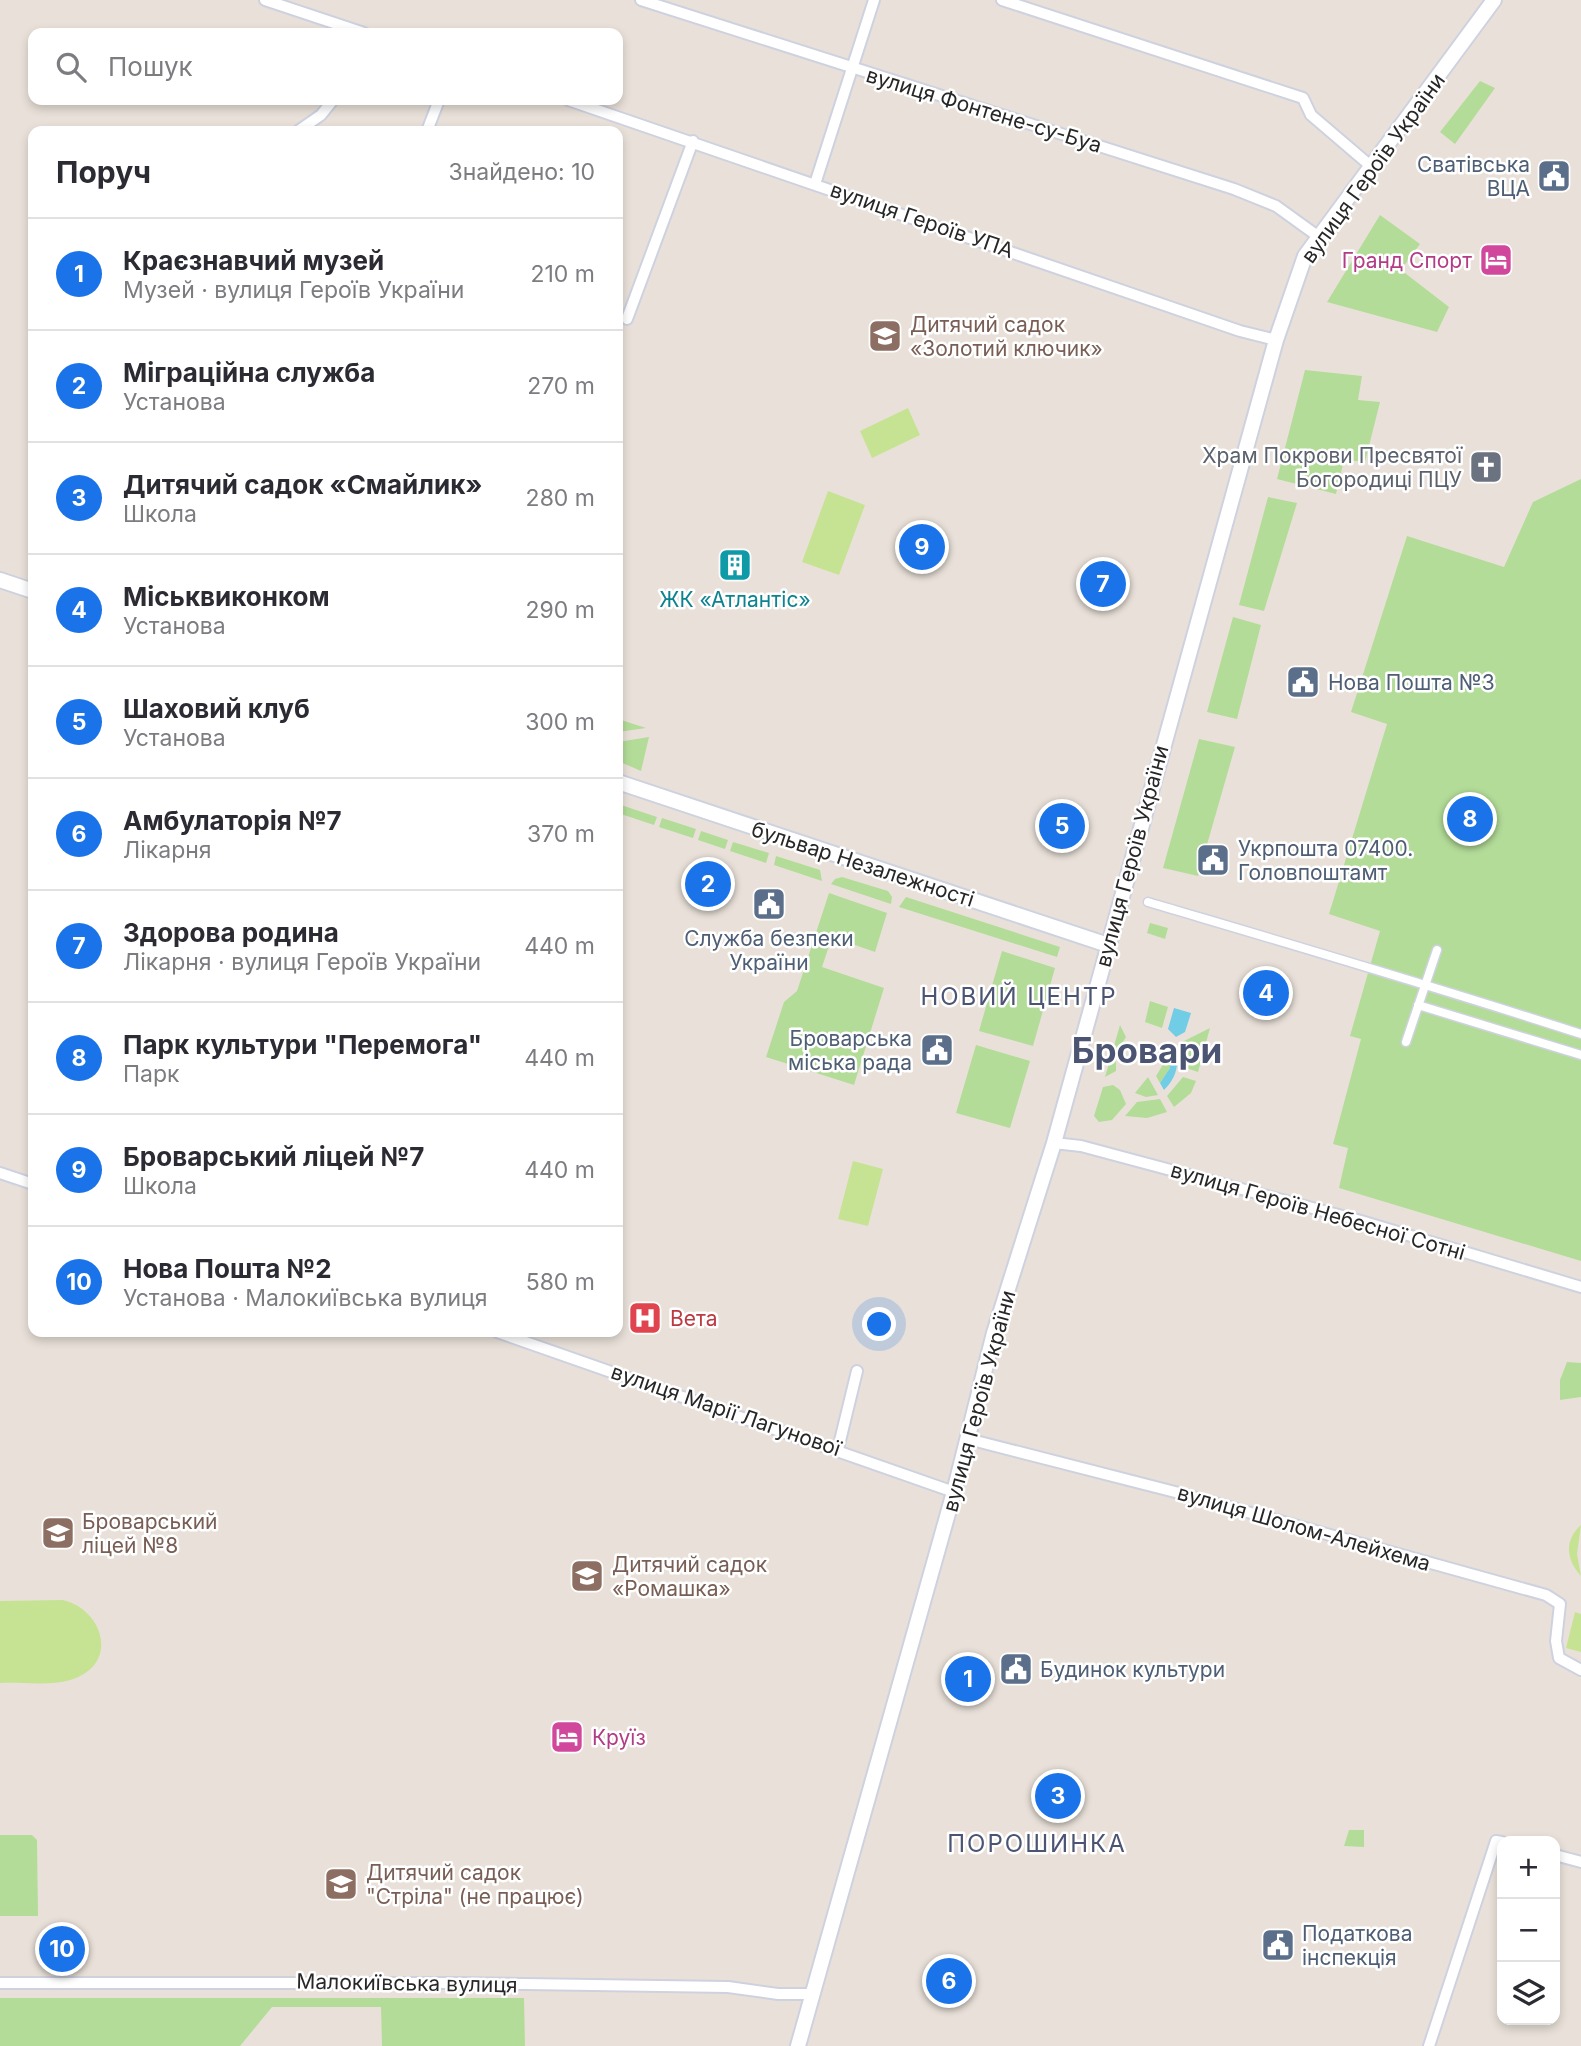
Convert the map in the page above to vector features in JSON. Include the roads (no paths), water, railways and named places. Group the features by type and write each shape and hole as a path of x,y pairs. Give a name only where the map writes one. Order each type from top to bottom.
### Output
{"main road":[{"name":"вулиця Героїв України","path":"798,2046 954,1492 994,1334 1054,1143 1205,590 1240,479 1276,340 1305,256 1373,168 1494,0"},
{"path":"0,580 28,589"},
{"name":"бульвар Незалежності","path":"623,784 1108,944"}],"street":[{"path":"265,0 288,4 350,28"},
{"name":"вулиця Фонтене-су-Буа","path":"641,0 1234,189 1276,206 1319,237"},
{"path":"816,184 874,0"},
{"path":"1002,0 1303,98 1311,115 1373,168"},
{"path":"305,126 321,115 329,105"},
{"path":"430,126 437,105"},
{"name":"вулиця Героїв УПА","path":"583,105 1240,331 1276,340"},
{"path":"627,319 693,141"},
{"path":"1148,902 1370,966 1426,987 1581,1034"},
{"path":"1406,1042 1437,950"},
{"path":"1419,1005 1581,1055"},
{"name":"вулиця Героїв Небесної Сотні","path":"1054,1143 1081,1146 1361,1221 1581,1287"},
{"path":"0,1173 28,1182"},
{"name":"вулиця Марії Лагунової","path":"512,1337 838,1449 954,1492"},
{"path":"838,1449 857,1371"},
{"name":"вулиця Шолом-Алейхема","path":"968,1439 1179,1493 1546,1595 1560,1604 1556,1642 1559,1658 1581,1670"},
{"path":"1429,2046 1497,1841"},
{"path":"1560,1856 1581,1862"},
{"name":"Малокиївська вулиця","path":"0,1983 423,1983 728,1987 778,1994 813,1994"}],"water":[{"path":"1174,1008 1191,1013 1185,1032 1176,1037 1168,1029"},
{"path":"1174,1046 1176,1070 1164,1090 1160,1083 1170,1068 1168,1049"}],"place":[{"name":"Сватівська ВЦА","path":"1554,176"},
{"name":"Гранд Спорт","path":"1496,260"},
{"name":"Дитячий садок «Золотий ключик»","path":"885,336"},
{"name":"Храм Покрови Пресвятої Богородиці ПЦУ","path":"1486,467"},
{"name":"Броварський ліцей №7","path":"922,547"},
{"name":"ЖК «Атлантіс»","path":"735,565"},
{"name":"Здорова родина","path":"1103,584"},
{"name":"Нова Пошта №3","path":"1303,682"},
{"name":"Парк культури \"Перемога\"","path":"1470,819"},
{"name":"Шаховий клуб","path":"1062,826"},
{"name":"Укрпошта 07400. Головпоштамт","path":"1213,860"},
{"name":"Міграційна служба","path":"708,884"},
{"name":"Служба безпеки України","path":"769,904"},
{"name":"Міськвиконком","path":"1266,993"},
{"name":"Броварська міська рада","path":"937,1050"},
{"name":"Вета","path":"645,1318"},
{"name":"Броварський ліцей №8","path":"58,1533"},
{"name":"Дитячий садок «Ромашка»","path":"587,1576"},
{"name":"Будинок культури","path":"1016,1669"},
{"name":"Краєзнавчий музей","path":"968,1679"},
{"name":"Круїз","path":"567,1737"},
{"name":"Дитячий садок «Смайлик»","path":"1058,1796"},
{"name":"Дитячий садок \"Стріла\" (не працює)","path":"341,1884"},
{"name":"Податкова інспекція","path":"1278,1945"},
{"name":"Нова Пошта №2","path":"62,1949"},
{"name":"Амбулаторія №7","path":"949,1981"}],"district":[{"name":"НОВИЙ ЦЕНТР","path":"1019,996"},
{"name":"Бровари","path":"1147,1050"},
{"name":"ПОРОШИНКА","path":"1037,1843"}]}
